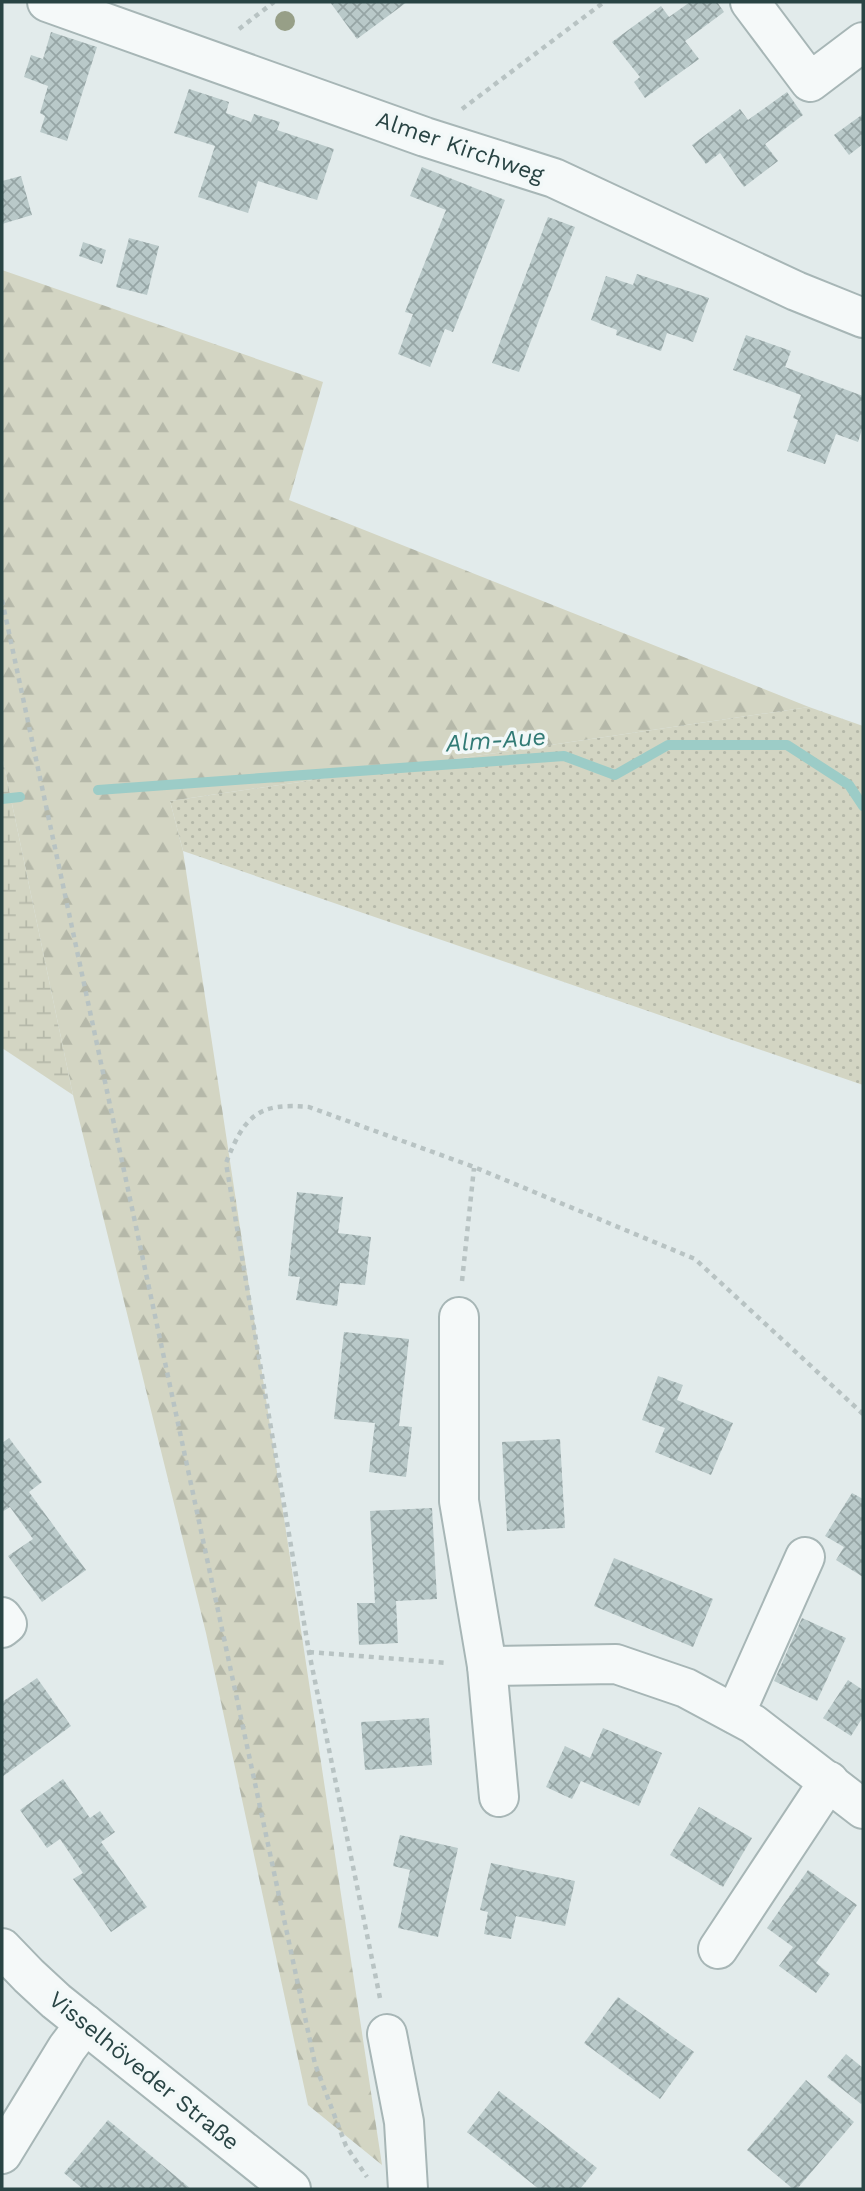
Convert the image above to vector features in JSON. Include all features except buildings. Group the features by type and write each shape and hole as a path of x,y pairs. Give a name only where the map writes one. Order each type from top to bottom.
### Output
{"street":[{"name":"Almer Kirchweg","path":"47,2 425,137 554,178 796,290 863,318"},
{"path":"750,2 810,82 863,42"},
{"path":"459,1317 459,1501 487,1666 499,1797"},
{"path":"736,1714 805,1557"},
{"path":"2,1617 7,1624 2,1628"},
{"path":"487,1666 616,1664 687,1688 753,1724 863,1809"},
{"path":"718,1949 829,1781"},
{"name":"Visselhöveder Straße","path":"2,1948 29,1976 85,2024 290,2189"},
{"path":"2,2154 67,2048 85,2024"},
{"path":"387,2034 404,2122 408,2189"}],"path":[{"path":"425,137 604,2"},
{"path":"2,600 315,2064 346,2146 368,2179"},
{"path":"459,1317 474,1167"},
{"path":"387,2034 309,1652 487,1666"}],"green space":[{"path":"2,270 323,382 289,500 809,707 170,801 183,851 382,2165 308,2105 206,1633 73,1095 2,756"},
{"path":"809,707 863,726 863,1085 183,851 170,801"},
{"path":"2,756 73,1095 2,1048"}],"waterway":[{"name":"Alm-Aue","path":"98,790 564,756 615,775 668,745 787,745 849,785 863,806"},
{"name":"Alm-Aue","path":"2,799 20,797"}]}
